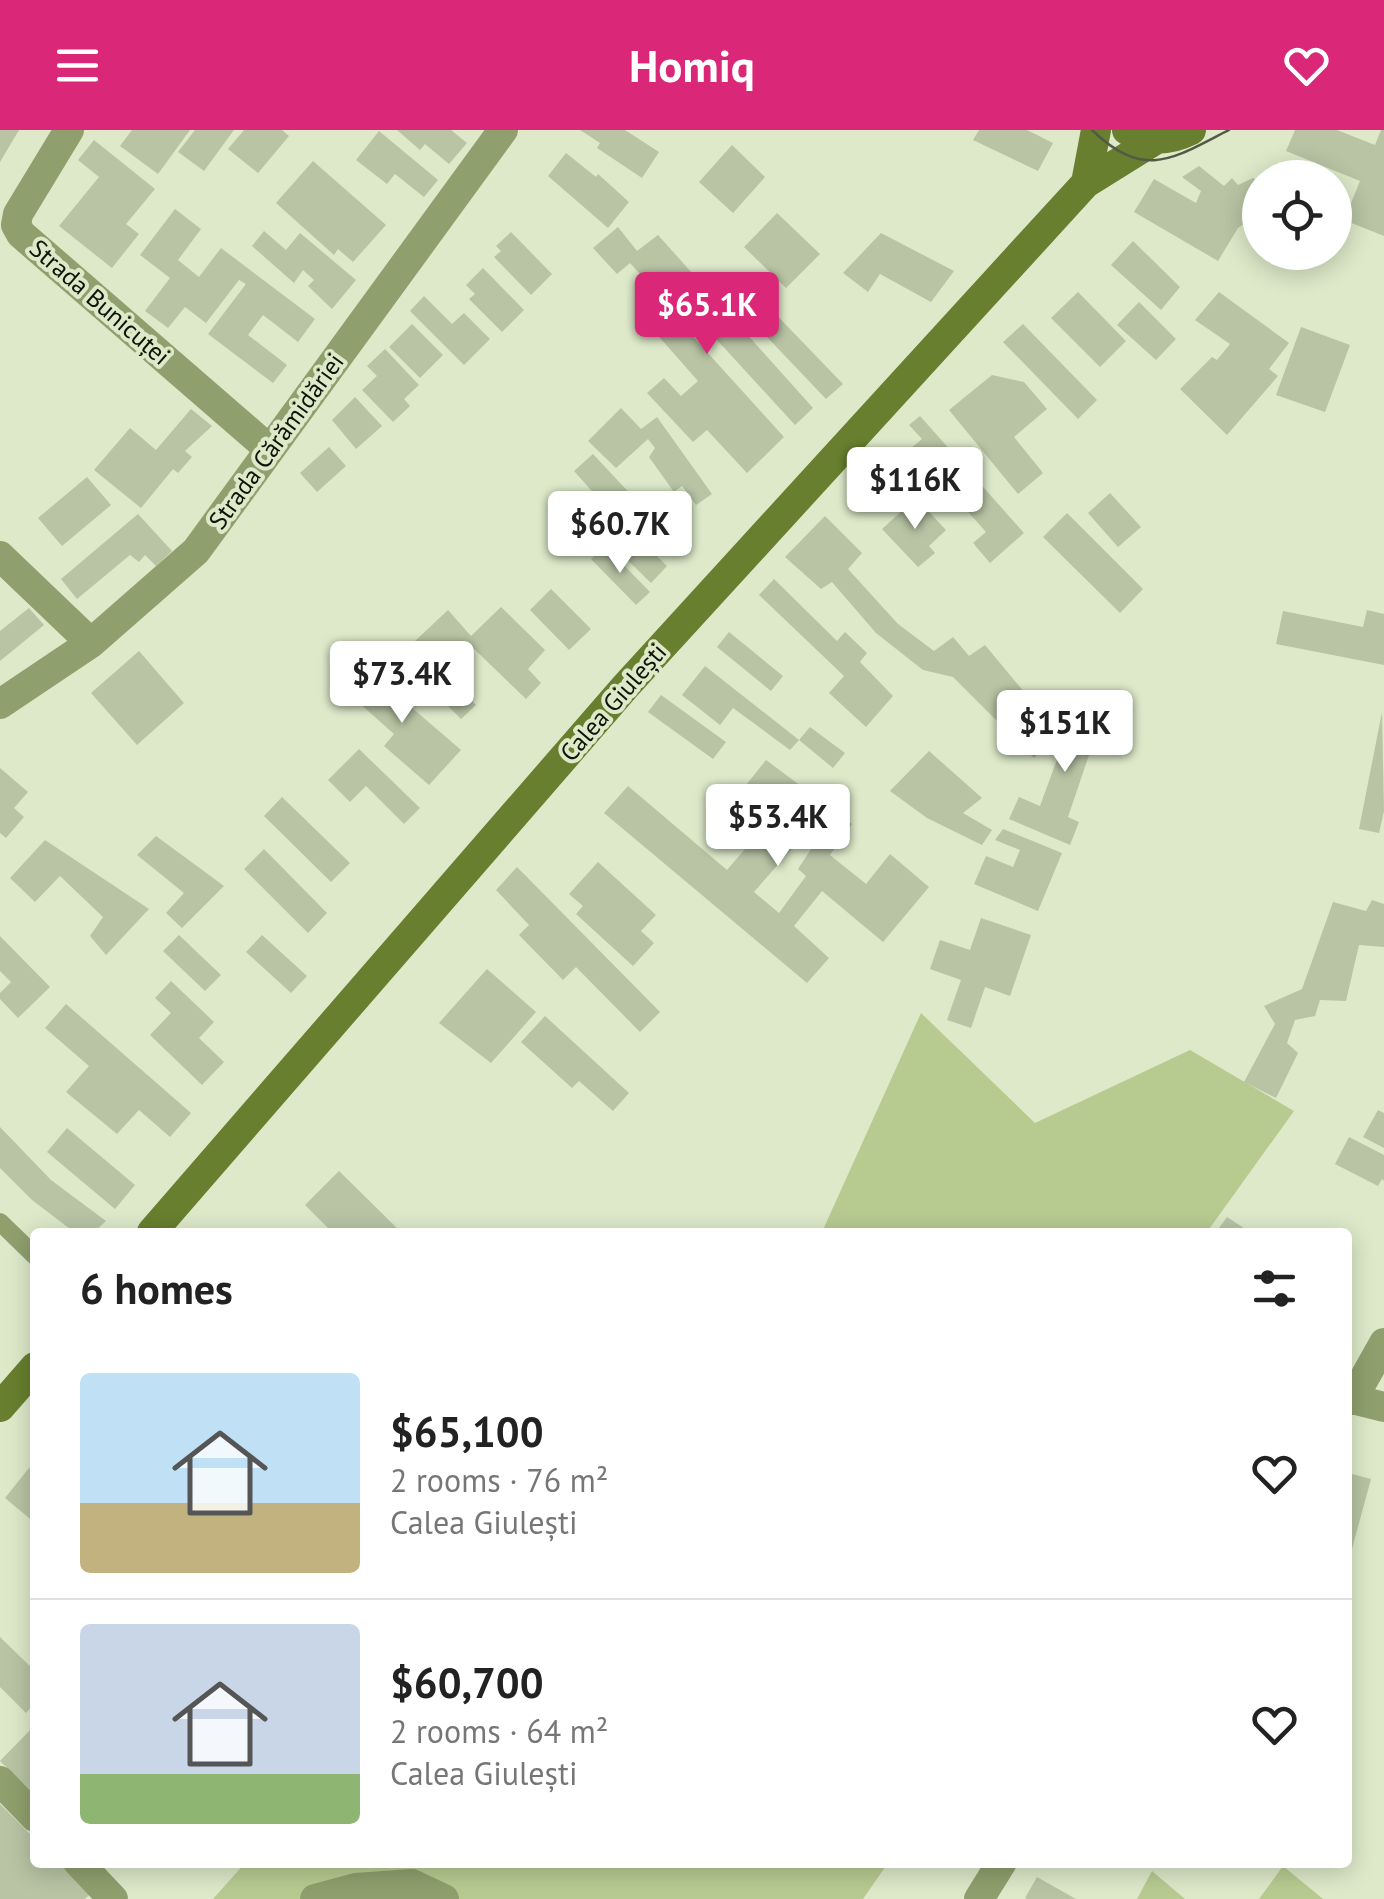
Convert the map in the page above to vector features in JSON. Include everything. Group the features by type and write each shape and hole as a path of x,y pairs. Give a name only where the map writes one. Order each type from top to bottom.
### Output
{"main road":[{"path":"1086,183 1096,130"},
{"name":"Calea Giulești","path":"155,1228 624,687 1086,183 1141,135 1172,138 1190,130"},
{"path":"0,1407 30,1373"}],"street":[{"name":"Strada Bunicuței","path":"69,130 18,214 16,226 21,234 269,449"},
{"name":"Strada Cărămidăriei","path":"0,704 91,643 196,551 503,130"},
{"path":"0,556 91,643"},
{"path":"1352,1396 1384,1343"},
{"path":"1352,1399 1384,1407"},
{"path":"0,1781 30,1813"},
{"path":"84,1868 113,1899"},
{"path":"979,1899 998,1868"},
{"path":"315,1899 356,1888 412,1884 444,1899"}],"lane":[{"path":"0,1222 30,1251"}],"green space":[{"path":"921,1013 1035,1123 1190,1050 1294,1111 1210,1228 824,1228"},
{"path":"241,1868 885,1868 863,1899 213,1899"},
{"path":"1285,1868 1323,1899 1259,1899"},
{"path":"1152,1871 1185,1899 1137,1899"}],"building":[{"path":"0,130 19,130 0,162"},
{"path":"132,130 190,130 158,174 120,146"},
{"path":"195,130 234,130 204,171 178,152"},
{"path":"244,130 282,130 289,136 258,173 228,149"},
{"path":"397,130 451,130 467,143 449,164 425,144 420,150"},
{"path":"580,130 625,130 659,152 642,178 597,148 600,143"},
{"path":"979,130 1027,130 1053,143 1038,171 973,140"},
{"path":"1295,130 1337,130 1375,145 1384,130 1384,236 1352,223 1352,200 1360,181 1352,178 1352,160 1308,160 1286,151"},
{"path":"379,131 438,180 424,197 395,174 387,184 356,160"},
{"path":"94,140 155,189 126,224 139,234 112,268 59,226 99,177 78,160"},
{"path":"732,145 765,177 733,213 699,182"},
{"path":"566,153 596,177 598,174 629,202 608,228 548,176"},
{"path":"313,161 386,225 353,262 338,249 334,255 276,203"},
{"path":"1199,166 1224,186 1232,178 1238,185 1242,183 1242,225 1218,261 1134,212 1154,179 1196,203 1201,191 1182,177"},
{"path":"175,209 201,229 178,260 199,277 221,248 315,319 298,342 263,315 248,335 287,365 273,383 208,334 246,284 239,280 206,323 185,307 168,328 145,311 170,278 140,255"},
{"path":"777,213 820,254 786,288 744,247"},
{"path":"618,227 637,251 658,235 813,408 795,425 696,317 687,330 784,437 747,473 707,430 693,442 647,393 664,378 681,396 698,381 646,322 668,305 630,263 617,274 593,248"},
{"path":"264,231 286,250 300,233 356,280 332,309 308,286 314,280 303,270 294,283 252,246"},
{"path":"511,232 552,274 531,295 494,257 501,251 496,246"},
{"path":"881,233 954,271 931,302 880,274 868,292 843,273"},
{"path":"1133,241 1180,287 1161,310 1111,265"},
{"path":"483,268 524,310 502,332 469,299 475,294 466,285"},
{"path":"1078,292 1126,341 1100,367 1051,318"},
{"path":"1219,292 1289,343 1269,369 1278,376 1227,435 1180,389 1212,357 1217,360 1230,344 1195,320"},
{"path":"424,296 452,324 464,313 490,339 464,365 410,311"},
{"path":"761,299 843,384 826,399 745,314"},
{"path":"1139,302 1176,339 1156,360 1117,325"},
{"path":"412,324 443,355 420,378 389,347"},
{"path":"1023,324 1097,400 1078,419 1003,342"},
{"path":"1301,327 1350,345 1325,412 1276,395"},
{"path":"385,349 419,385 404,399 410,406 393,422 362,390 377,376 367,366"},
{"path":"992,375 1024,382 1047,409 1014,437 1043,473 1018,494 949,410"},
{"path":"355,397 382,426 356,449 332,420"},
{"path":"621,408 641,429 657,417 712,494 696,505 682,486 674,492 649,457 655,448 648,439 616,468 588,441"},
{"path":"191,409 212,426 185,451 192,457 178,473 173,469 141,508 94,470 130,428 156,450"},
{"path":"920,416 1024,533 990,563 973,543 986,532 911,448 922,439 909,425"},
{"path":"329,447 346,466 317,492 300,473"},
{"path":"593,454 636,500 616,518 574,471"},
{"path":"87,477 111,505 62,546 38,518"},
{"path":"1110,493 1141,527 1118,547 1088,513"},
{"path":"916,498 946,530 929,546 935,553 918,567 882,529"},
{"path":"1067,513 1143,589 1120,613 1043,537"},
{"path":"138,514 172,551 156,566 145,555 139,562 130,555 77,599 61,579"},
{"path":"825,516 862,553 848,569 898,624 934,651 953,637 969,656 985,645 1058,733 1034,758 953,677 923,670 876,633 832,582 821,589 785,557"},
{"path":"620,520 667,566 651,583 604,537"},
{"path":"605,546 650,592 636,605 591,559"},
{"path":"774,579 837,641 845,632 867,653 860,662 893,696 866,727 829,693 844,676 759,595"},
{"path":"551,589 591,629 569,650 530,610"},
{"path":"501,607 545,650 528,669 541,683 526,699 471,646 443,672 476,705 461,719 405,663 419,649 415,641 448,610 471,636"},
{"path":"29,608 44,625 0,661 0,631"},
{"path":"1367,610 1384,614 1384,665 1276,644 1283,611 1363,627"},
{"path":"729,632 783,676 771,691 717,647"},
{"path":"139,651 184,703 137,745 91,693"},
{"path":"360,663 461,750 429,785 384,746 394,734 340,686"},
{"path":"705,666 799,740 790,750 733,708 720,725 682,695"},
{"path":"1082,691 1108,699 1068,817 1079,822 1070,845 1009,819 1019,797 1040,806"},
{"path":"661,695 726,742 713,759 648,712"},
{"path":"1382,712 1384,811 1379,833 1359,829"},
{"path":"810,727 845,753 833,768 799,740"},
{"path":"359,749 420,808 404,824 366,786 350,802 328,780"},
{"path":"929,751 982,798 963,813 992,830 982,845 927,818 890,791"},
{"path":"766,760 852,824 830,855 866,884 890,854 929,887 883,942 822,891 794,926 829,958 807,983 604,813 628,786 727,870 775,814 742,790","holes":["803,836 815,843 798,869 806,876 779,913 754,892"]},
{"path":"0,768 28,792 14,808 24,817 6,838 0,833"},
{"path":"282,797 350,863 331,882 264,816"},
{"path":"1003,829 1062,853 1038,911 974,884 986,856 1013,867 1020,850 995,840"},
{"path":"156,836 224,886 182,928 166,913 184,893 137,855"},
{"path":"45,840 149,909 106,955 90,936 103,917 60,876 35,902 10,878"},
{"path":"264,849 327,913 308,933 244,869"},
{"path":"598,862 656,915 641,931 654,943 633,966 576,914 583,906 569,894"},
{"path":"517,867 660,1012 640,1032 576,967 563,980 519,935 529,925 496,890"},
{"path":"1372,900 1384,904 1384,947 1359,945 1346,1001 1320,1000 1315,1016 1295,1020 1287,1043 1298,1053 1276,1098 1244,1082 1275,1024 1264,1006 1302,989 1333,902 1366,911"},
{"path":"981,918 1031,935 1010,996 985,987 971,1028 947,1020 961,980 930,969 940,940 970,950"},
{"path":"179,935 221,975 205,991 163,951"},
{"path":"262,935 307,976 291,993 246,952"},
{"path":"0,936 50,987 18,1018 0,999 0,993 11,982 0,971"},
{"path":"487,969 536,1012 491,1063 439,1023"},
{"path":"171,981 214,1022 199,1038 224,1062 202,1085 150,1035 171,1013 155,998"},
{"path":"66,1004 191,1113 170,1137 139,1110 117,1134 66,1092 89,1066 45,1028"},
{"path":"545,1016 629,1093 613,1111 579,1081 572,1088 521,1042"},
{"path":"1378,1110 1384,1113 1384,1148 1363,1137"},
{"path":"0,1127 51,1180 106,1221 98,1228 69,1228 32,1200 0,1168"},
{"path":"67,1128 135,1185 115,1209 47,1152"},
{"path":"1349,1137 1384,1155 1384,1181 1378,1186 1335,1164"},
{"path":"339,1171 397,1228 328,1228 305,1205"},
{"path":"1227,1217 1244,1228 1219,1228"},
{"path":"29,1468 30,1519 5,1498"},
{"path":"1352,1474 1371,1479 1352,1549"},
{"path":"0,1637 30,1666 30,1709 26,1713 0,1687"},
{"path":"30,1730 30,1790 0,1761"},
{"path":"0,1804 30,1834 30,1868 65,1868 90,1894 85,1899 0,1899"},
{"path":"1037,1877 1076,1899 1025,1898"}],"tram line":[{"path":"1092,130 1111,146 1144,160 1175,156 1229,130"}]}
